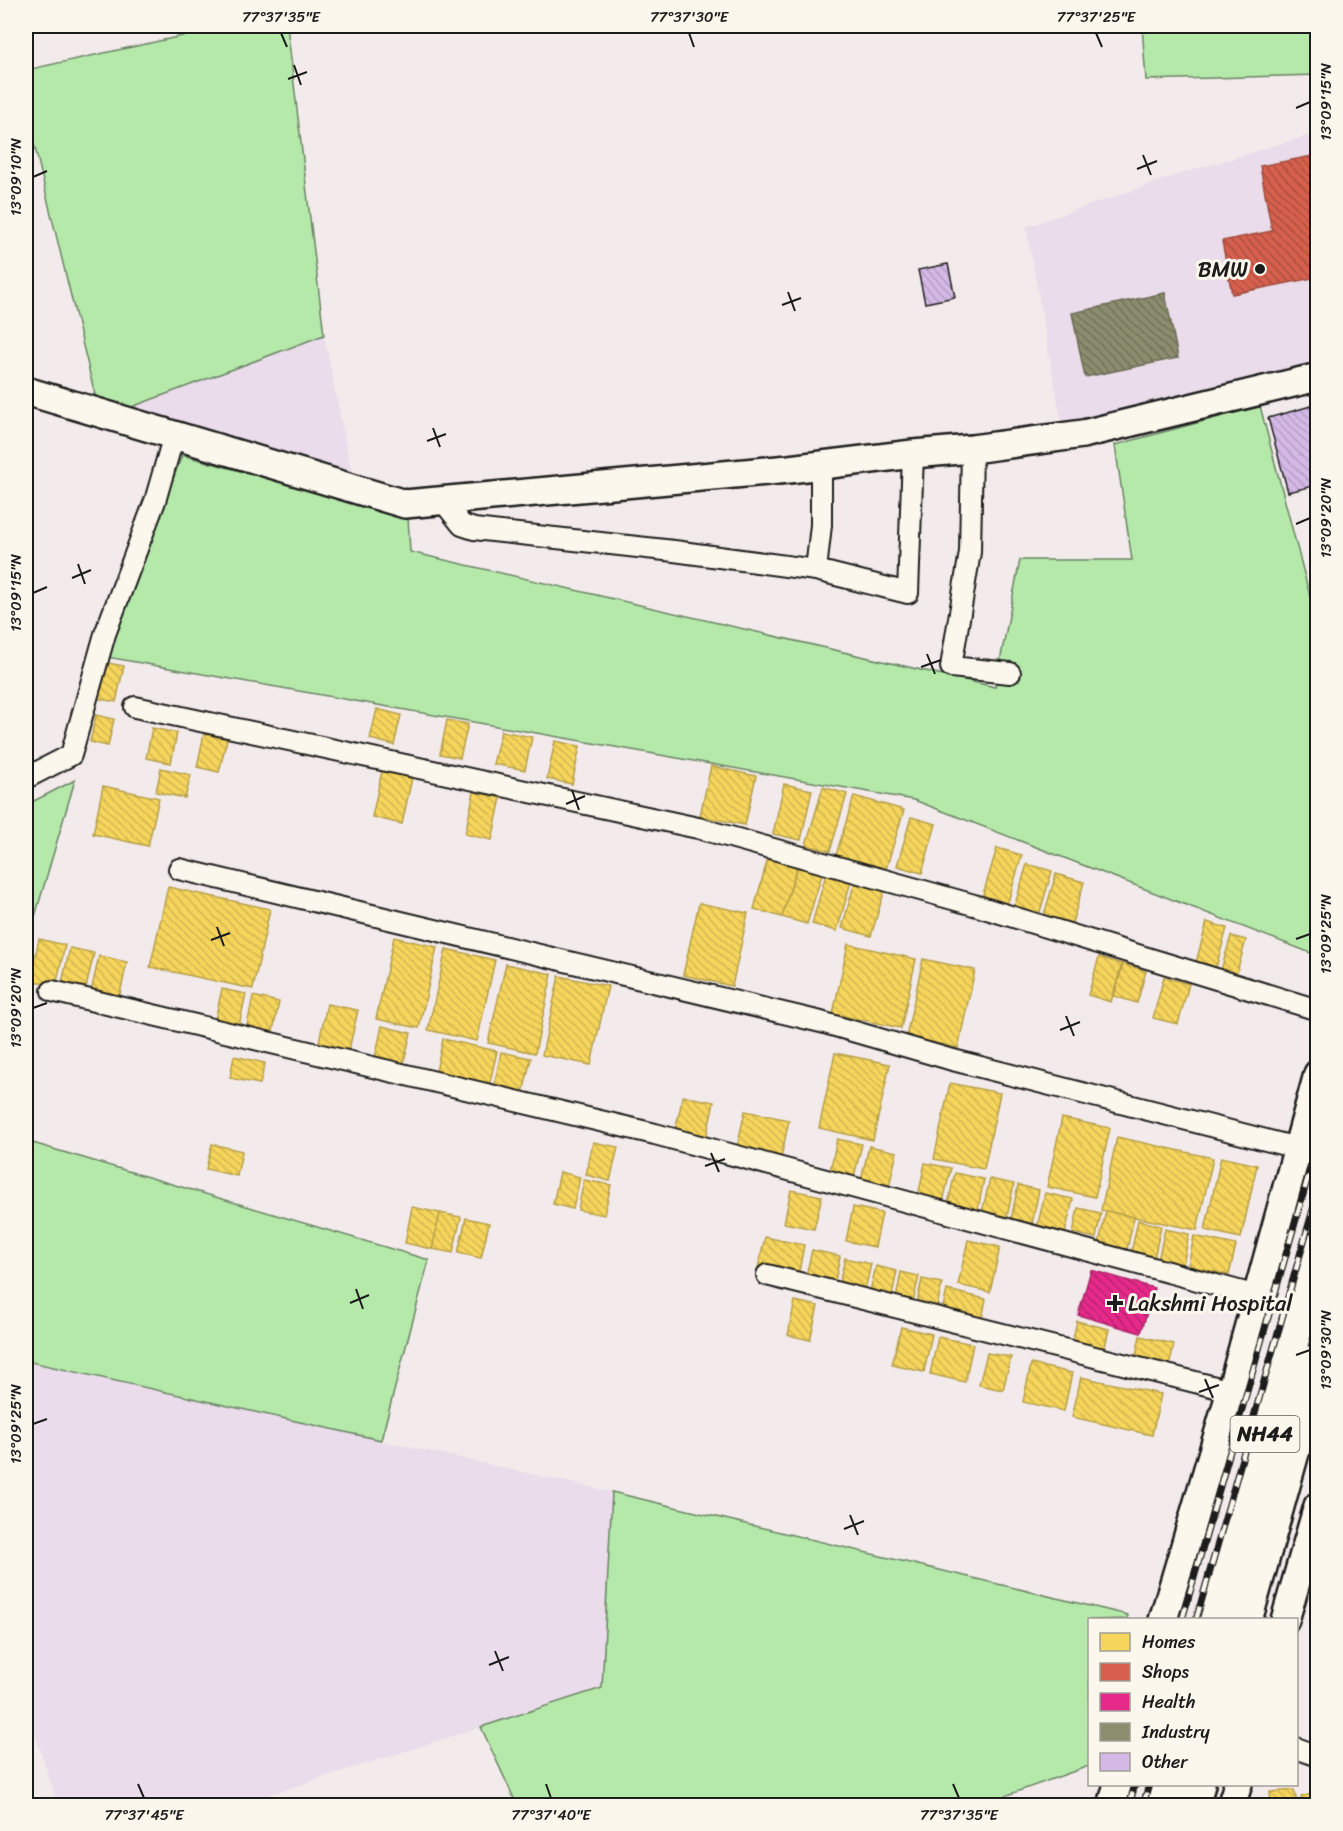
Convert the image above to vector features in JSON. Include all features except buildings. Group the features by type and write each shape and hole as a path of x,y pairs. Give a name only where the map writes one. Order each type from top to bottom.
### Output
{"highway":[{"name":"NH44","path":"1215,1618 1317,1249"},
{"name":"NH44","path":"1246,1618 1317,1360"},
{"path":"1161,1806 1167,1786"},
{"path":"1192,1806 1198,1786"}],"street":[{"path":"26,391 405,504 821,465 972,449 1083,434 1317,377"},
{"path":"26,778 71,754 105,634 155,501 174,435"},
{"path":"972,449 970,552 951,667 1010,672"},
{"path":"442,501 462,525 474,529 674,551 816,570 908,593 913,454"},
{"path":"816,570 820,525 821,465"},
{"path":"135,707 699,828 974,905 1317,1010"},
{"path":"179,869 821,1022 949,1059 1297,1148"},
{"path":"52,991 655,1134 1257,1296"},
{"path":"1164,1618 1231,1391 1317,1074"},
{"path":"767,1275 1231,1391"},
{"path":"1286,1618 1310,1562 1317,1506"},
{"path":"1298,1749 1317,1756"},
{"path":"1112,1806 1118,1786"},
{"path":"1232,1806 1238,1786"}],"shaded area":[{"path":"1317,133 1317,365 1062,425 1026,227 1183,173"},
{"path":"324,335 352,475 129,408"},
{"path":"26,1361 612,1492 602,1688 238,1805 58,1805 26,1706"}],"green space":[{"path":"228,26 287,26 324,335 129,408 96,399 26,111 26,70"},
{"path":"1142,26 1317,26 1317,75 1146,80"},
{"path":"1260,406 1313,608 1317,609 1318,949 1316,955 914,800 107,657 182,455 408,517 410,552 995,687 1020,560 1132,560 1115,445"},
{"path":"75,780 26,947 26,805"},
{"path":"26,1141 429,1260 381,1440 26,1361"},
{"path":"612,1492 1128,1615 1127,1618 1088,1618 1088,1766 984,1805 517,1805 481,1727 602,1688"}],"railway":[{"path":"1183,1618 1318,1142"},
{"path":"1197,1618 1318,1192"},
{"path":"1129,1806 1134,1786"},
{"path":"1143,1806 1148,1786"}],"place":[{"name":"BMW","path":"1260,269"},
{"name":"Lakshmi Hospital","path":"1115,1303"}]}
